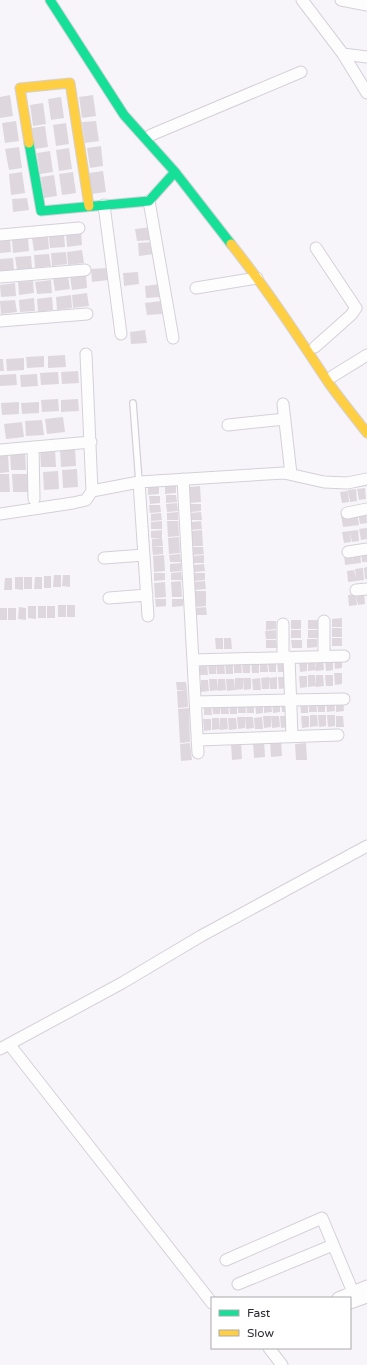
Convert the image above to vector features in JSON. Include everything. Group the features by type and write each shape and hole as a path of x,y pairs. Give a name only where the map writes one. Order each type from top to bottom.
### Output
{"street":[{"path":"50,0 124,115 168,160 177,163 222,223 269,280"},
{"path":"61,0 97,63 134,116 152,135 175,172 257,278 329,383 367,433"},
{"path":"302,0 343,54 367,93"},
{"path":"341,0 367,4"},
{"path":"343,54 367,57"},
{"path":"152,135 301,72"},
{"path":"89,206 70,83 20,88 41,211 149,201 175,172"},
{"path":"149,201 173,338"},
{"path":"104,205 121,334"},
{"path":"0,235 79,228"},
{"path":"315,347 351,315 356,308 316,248"},
{"path":"0,277 85,270"},
{"path":"196,288 257,278"},
{"path":"290,310 333,376 367,418"},
{"path":"0,321 87,314"},
{"path":"0,514 86,500 92,490 86,354"},
{"path":"333,376 367,355"},
{"path":"283,404 291,474"},
{"path":"228,424 284,419"},
{"path":"0,450 91,442"},
{"path":"33,447 34,499"},
{"path":"92,490 138,482 284,473 324,482 347,483 367,479"},
{"path":"183,479 198,754"},
{"path":"138,482 148,616"},
{"path":"347,513 367,509"},
{"path":"348,552 367,549"},
{"path":"104,558 144,555"},
{"path":"109,598 147,596"},
{"path":"324,621 324,656"},
{"path":"283,624 292,736"},
{"path":"193,660 344,656"},
{"path":"195,702 344,699"},
{"path":"197,740 338,735"},
{"path":"211,1302 5,1047 122,983 201,936 367,846"},
{"path":"226,1260 322,1218 353,1292"},
{"path":"238,1284 333,1245"},
{"path":"340,1297 367,1286"},
{"path":"351,1303 367,1297"},
{"path":"270,1349 282,1365"}],"lane":[{"path":"133,403 138,482"}],"building":[{"path":"10,95 13,116 0,118 0,97"},
{"path":"93,95 96,116 82,118 79,97"},
{"path":"61,97 64,118 51,120 48,99"},
{"path":"43,103 46,124 33,126 30,105"},
{"path":"16,121 19,141 5,143 2,123"},
{"path":"96,121 99,141 85,143 82,122"},
{"path":"66,123 69,144 56,146 53,125"},
{"path":"45,126 48,147 35,149 32,128"},
{"path":"101,146 103,166 90,168 87,148"},
{"path":"19,147 22,168 9,170 5,149"},
{"path":"69,148 72,169 59,171 56,150"},
{"path":"50,151 53,172 40,174 37,153"},
{"path":"103,171 106,192 92,194 89,173"},
{"path":"22,172 25,193 11,195 9,174"},
{"path":"73,172 76,193 62,195 59,174"},
{"path":"54,175 57,196 44,198 41,177"},
{"path":"27,198 29,210 13,212 12,199"},
{"path":"151,227 152,240 137,241 135,229"},
{"path":"81,232 82,245 67,247 66,234"},
{"path":"64,234 65,247 50,248 49,236"},
{"path":"48,236 49,249 34,251 32,238"},
{"path":"28,238 29,251 13,253 12,240"},
{"path":"10,239 11,252 0,253 0,240"},
{"path":"153,242 154,254 139,256 138,243"},
{"path":"82,250 84,263 68,265 67,252"},
{"path":"66,252 67,264 52,266 51,253"},
{"path":"49,254 51,266 35,268 34,255"},
{"path":"31,256 32,268 17,270 15,257"},
{"path":"13,258 14,270 0,272 0,259"},
{"path":"106,268 108,280 92,282 91,269"},
{"path":"138,272 139,284 124,286 123,273"},
{"path":"86,275 87,288 72,290 70,277"},
{"path":"68,276 70,289 55,291 53,278"},
{"path":"51,280 52,293 37,294 35,282"},
{"path":"33,281 34,293 19,295 18,282"},
{"path":"15,283 16,296 1,297 0,285"},
{"path":"160,284 161,297 146,298 145,286"},
{"path":"87,293 89,306 73,308 72,295"},
{"path":"71,295 72,308 57,310 56,297"},
{"path":"52,297 53,310 38,312 37,299"},
{"path":"34,298 35,311 20,312 19,300"},
{"path":"15,300 17,312 1,314 0,301"},
{"path":"161,301 162,314 147,315 145,303"},
{"path":"145,330 147,343 131,344 130,332"},
{"path":"65,355 66,367 48,368 48,356"},
{"path":"44,356 44,367 27,368 26,357"},
{"path":"24,358 24,370 7,371 6,359"},
{"path":"0,359 3,359 4,371 0,371"},
{"path":"78,371 79,383 62,384 61,372"},
{"path":"58,372 59,384 41,385 40,373"},
{"path":"16,374 17,385 0,386 0,375"},
{"path":"37,374 38,386 21,387 20,375"},
{"path":"58,399 59,411 42,412 41,400"},
{"path":"78,399 79,411 61,412 61,400"},
{"path":"19,402 19,414 2,415 1,403"},
{"path":"39,402 39,413 22,414 21,403"},
{"path":"63,417 65,432 47,434 45,419"},
{"path":"42,420 44,435 26,436 25,421"},
{"path":"22,422 24,437 6,439 4,424"},
{"path":"75,448 76,466 61,467 60,449"},
{"path":"40,449 55,449 56,467 41,467"},
{"path":"25,451 26,470 11,470 10,452"},
{"path":"0,454 8,454 9,472 0,473"},
{"path":"77,469 78,487 63,488 62,470"},
{"path":"58,471 59,489 44,490 43,472"},
{"path":"0,474 9,474 10,492 0,492"},
{"path":"12,474 27,474 28,492 13,492"},
{"path":"165,486 176,486 176,493 165,494"},
{"path":"200,486 201,502 190,503 190,495 196,494 189,495 189,487"},
{"path":"148,487 159,487 159,494 148,495"},
{"path":"365,488 366,499 359,500 357,489"},
{"path":"356,489 357,501 350,502 348,490"},
{"path":"348,491 349,502 342,503 340,492"},
{"path":"166,495 176,495 177,502 166,503"},
{"path":"149,496 160,496 160,503 150,504"},
{"path":"177,503 178,511 167,512 166,504"},
{"path":"190,504 201,504 201,511 191,512"},
{"path":"149,505 160,505 161,512 150,513"},
{"path":"366,511 367,523 360,524 358,513"},
{"path":"178,512 178,520 167,520 167,513"},
{"path":"201,512 202,520 191,520 190,513"},
{"path":"161,513 162,520 151,521 151,514"},
{"path":"357,513 359,525 343,527 341,515"},
{"path":"162,521 162,529 151,529 151,522"},
{"path":"167,521 178,521 179,536 168,537"},
{"path":"201,521 202,529 191,530 191,522"},
{"path":"367,528 367,539 361,540 359,529"},
{"path":"162,530 162,538 151,538 151,531"},
{"path":"202,530 203,546 193,546 191,531"},
{"path":"358,530 359,541 352,542 350,533 351,542 344,543 342,532"},
{"path":"179,537 180,553 169,554 168,538"},
{"path":"162,538 163,546 152,547 152,539"},
{"path":"152,547 163,547 163,554 153,555"},
{"path":"193,547 203,547 204,554 193,555"},
{"path":"367,550 367,562 362,562 361,551"},
{"path":"360,552 361,563 345,565 344,554 351,553 353,562 352,553"},
{"path":"180,554 181,562 170,562 169,555"},
{"path":"164,555 165,571 154,572 153,556"},
{"path":"204,555 204,563 194,563 193,556"},
{"path":"181,563 181,571 170,572 170,564"},
{"path":"204,564 205,571 194,572 194,565"},
{"path":"367,567 367,579 365,579 364,568"},
{"path":"363,568 364,580 348,582 347,571 354,570 356,578 355,569"},
{"path":"181,572 182,580 171,580 171,573"},
{"path":"154,573 165,573 165,580 154,581"},
{"path":"194,573 205,573 205,580 194,581"},
{"path":"54,575 61,575 61,587 53,587"},
{"path":"63,575 70,575 70,587 62,586"},
{"path":"44,576 51,576 51,588 44,588"},
{"path":"15,577 23,577 23,590 15,589"},
{"path":"24,577 32,577 32,589 24,589"},
{"path":"35,577 42,577 42,589 34,589"},
{"path":"5,578 12,578 12,590 4,590"},
{"path":"181,581 182,597 172,597 171,582"},
{"path":"205,581 206,589 195,590 194,582"},
{"path":"165,582 166,597 155,598 154,583"},
{"path":"195,591 206,591 206,606 195,607"},
{"path":"364,593 365,604 358,605 356,596 357,605 349,606 348,595"},
{"path":"155,599 166,599 166,606 156,607"},
{"path":"172,599 183,599 183,606 172,607"},
{"path":"58,605 66,605 66,617 58,617"},
{"path":"67,605 75,605 75,617 67,617"},
{"path":"28,606 36,606 36,619 28,618"},
{"path":"38,606 46,606 46,618 38,618"},
{"path":"47,606 55,606 55,618 47,618"},
{"path":"19,607 26,608 26,620 18,619"},
{"path":"206,607 207,615 196,615 195,608"},
{"path":"0,608 7,608 7,620 0,620"},
{"path":"8,608 16,608 16,620 8,620"},
{"path":"342,618 342,627 332,627 332,619"},
{"path":"291,620 301,620 301,629 291,629"},
{"path":"308,620 318,620 318,629 308,629"},
{"path":"266,621 276,621 276,629 266,630"},
{"path":"332,628 342,628 342,637 332,637"},
{"path":"276,630 276,639 266,639 265,631"},
{"path":"291,630 301,630 301,638 291,638"},
{"path":"308,630 318,630 318,638 308,638"},
{"path":"215,638 223,638 223,649 216,649"},
{"path":"224,638 231,638 232,649 224,649"},
{"path":"332,638 342,638 342,646 332,646"},
{"path":"307,639 317,639 317,647 307,648"},
{"path":"266,640 276,640 277,648 266,648"},
{"path":"291,640 302,640 302,648 292,648"},
{"path":"334,657 342,657 342,668 335,669"},
{"path":"308,659 315,659 316,670 308,671"},
{"path":"316,659 323,659 324,670 316,671"},
{"path":"325,659 333,659 333,670 326,671"},
{"path":"285,660 285,672 278,672 277,661"},
{"path":"299,660 307,660 307,671 300,672"},
{"path":"241,661 242,673 234,673 234,662"},
{"path":"250,661 250,673 243,673 242,662"},
{"path":"260,661 267,661 268,672 260,672"},
{"path":"268,661 276,661 276,672 269,672"},
{"path":"216,662 216,674 209,674 208,663"},
{"path":"224,662 225,674 217,674 216,663"},
{"path":"233,662 233,674 226,674 225,663"},
{"path":"251,662 259,662 259,673 252,673"},
{"path":"207,663 208,675 200,675 200,664"},
{"path":"334,673 342,673 342,684 335,685"},
{"path":"308,675 315,675 316,686 308,687"},
{"path":"316,675 323,675 324,686 316,687"},
{"path":"325,675 333,675 333,686 326,686"},
{"path":"299,676 307,676 307,687 300,688"},
{"path":"269,677 269,689 262,689 261,678"},
{"path":"277,677 277,689 270,689 269,678"},
{"path":"278,677 286,677 287,688 279,689"},
{"path":"235,678 243,678 243,689 235,690"},
{"path":"243,678 251,678 251,689 244,690"},
{"path":"260,678 261,690 253,690 252,679"},
{"path":"209,679 217,679 218,690 210,691"},
{"path":"218,679 225,679 226,690 218,691"},
{"path":"226,679 234,679 235,690 227,691"},
{"path":"201,680 208,680 209,691 201,692"},
{"path":"176,682 186,682 187,690 177,690"},
{"path":"187,690 188,707 178,708 177,691"},
{"path":"316,700 317,712 309,712 309,701"},
{"path":"325,700 325,712 318,712 317,701"},
{"path":"326,700 334,700 335,711 327,712"},
{"path":"336,700 343,700 344,711 336,712"},
{"path":"264,701 271,701 272,712 264,713"},
{"path":"272,701 280,701 280,712 273,713"},
{"path":"281,701 289,701 289,712 282,712"},
{"path":"308,701 308,713 301,713 300,702"},
{"path":"238,702 245,702 246,713 238,713"},
{"path":"246,702 254,702 254,713 247,713"},
{"path":"255,702 263,702 263,713 256,714"},
{"path":"212,703 220,703 220,714 213,714"},
{"path":"220,703 228,703 229,714 221,714"},
{"path":"229,703 237,703 237,714 230,714"},
{"path":"204,704 211,704 212,715 204,715"},
{"path":"189,708 190,742 180,743 178,709"},
{"path":"310,715 317,715 318,726 310,727"},
{"path":"318,715 326,715 326,726 319,727"},
{"path":"327,715 335,715 335,726 328,727"},
{"path":"263,716 271,716 271,727 264,728"},
{"path":"271,716 279,716 280,727 272,728"},
{"path":"280,716 288,716 289,727 281,728"},
{"path":"301,716 309,716 309,727 302,728"},
{"path":"336,716 343,716 344,727 336,727"},
{"path":"237,717 245,717 245,728 238,729"},
{"path":"245,717 253,717 254,728 246,729"},
{"path":"262,717 263,729 255,729 254,718"},
{"path":"212,718 219,718 220,729 212,730"},
{"path":"220,718 227,718 228,729 220,730"},
{"path":"228,718 236,718 237,729 229,730"},
{"path":"203,719 211,719 211,730 204,731"},
{"path":"270,740 281,740 282,756 271,757"},
{"path":"253,741 264,741 265,757 254,758"},
{"path":"241,742 242,759 232,760 231,743"},
{"path":"190,743 192,760 181,761 180,744"},
{"path":"306,743 307,760 296,760 295,744"}],"traffic: fast":[{"path":"50,0 124,115 175,172 231,244"},
{"path":"29,143 41,211 149,201 175,172"}],"traffic: slow":[{"path":"29,143 20,88 70,83 89,206"},
{"path":"231,244 293,329 328,382 367,433"}]}
